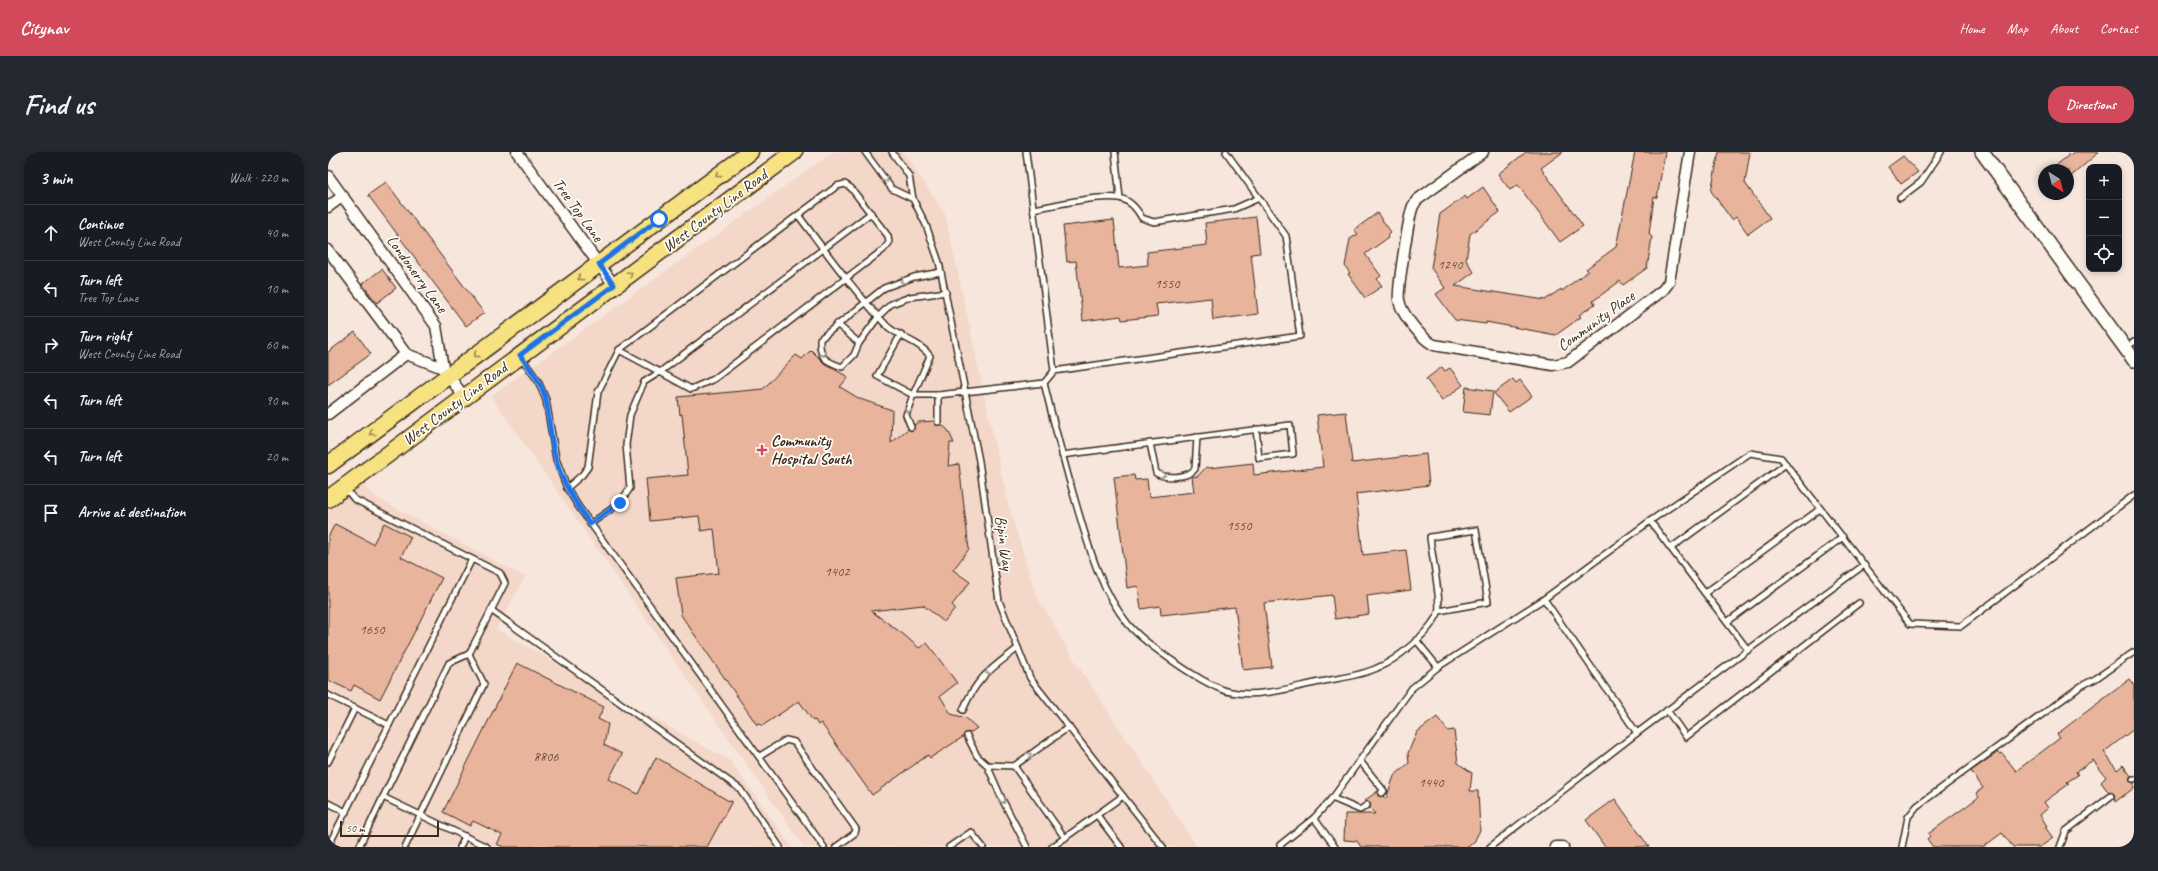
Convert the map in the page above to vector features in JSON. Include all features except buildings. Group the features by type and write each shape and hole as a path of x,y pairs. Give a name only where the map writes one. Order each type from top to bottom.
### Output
{"main road":[{"name":"West County Line Road","path":"328,465 446,372 599,264 750,152"},
{"name":"West County Line Road","path":"328,499 794,152"}],"street":[{"name":"Tree Top Lane","path":"517,152 614,285"},
{"name":"Community Place","path":"1483,152 1417,200 1413,206 1399,291 1399,302 1421,336 1434,345 1553,365 1568,362 1663,290 1670,282 1690,152"},
{"path":"1982,152 2130,345 2134,360"},
{"name":"Londonerry Lane","path":"328,176 436,326 446,372 464,397"},
{"path":"328,207 343,196"},
{"path":"328,250 406,354 446,372"},
{"path":"328,414 406,354"},
{"path":"1555,847 1563,847"}],"lane":[{"path":"865,152 892,189 913,200"},
{"name":"Bipin Way","path":"892,152 909,176 913,200 932,242 946,292 964,391 979,461 999,601 1030,678 1163,847"},
{"path":"1026,152 1054,371"},
{"path":"1115,152 1120,198"},
{"path":"902,334 877,376 913,395 938,395 1044,383 1054,371 1300,336 1286,236 1226,152"},
{"path":"1900,198 1921,182 1941,152"},
{"path":"566,488 582,475 588,467 598,392 619,350 837,186 845,184 851,188 888,236 889,243 883,250 714,379 691,389 619,350"},
{"path":"1033,209 1077,201 1120,198 1135,206 1142,218 1154,222 1234,209 1259,198"},
{"path":"590,524 620,503 630,488 626,445 630,415 644,382 660,372 871,213"},
{"path":"798,215 846,278 887,326 924,348 930,356 906,414 911,427"},
{"path":"941,272 914,277 884,288 820,339 819,351 827,362 842,367 854,355 859,343 879,316 891,304 910,297 946,292"},
{"path":"837,324 859,343"},
{"path":"520,355 538,380 546,400 556,459 566,488 590,524 760,756 824,847"},
{"path":"1044,383 1062,455 1093,561 1107,594 1129,625 1179,666 1207,682 1231,692 1269,693 1355,675 1378,668 1397,657 1416,640 1433,623 1439,610 1430,537 1476,530 1488,602 1439,610"},
{"path":"938,395 938,422"},
{"path":"1062,455 1256,429 1290,425 1293,454 1259,458 1256,429"},
{"path":"1150,443 1156,474 1167,477 1186,475 1195,469 1197,437"},
{"path":"1280,846 1314,818 1332,798 1412,688 1438,667 1544,600 1650,521 1750,453 1781,458 1910,624 1961,626 2134,495"},
{"path":"1671,548 1786,464"},
{"path":"344,486 354,499 500,574 505,583 469,654 449,663 359,847"},
{"path":"1705,593 1820,509"},
{"path":"1650,521 1748,650"},
{"path":"1727,622 1842,537"},
{"path":"328,847 472,559"},
{"path":"1490,847 1667,710 1864,565"},
{"path":"1544,600 1637,733"},
{"path":"1667,710 1686,737 1859,604"},
{"path":"491,610 740,790 780,847"},
{"path":"1416,640 1438,667"},
{"path":"963,710 970,692 986,673 1018,648"},
{"path":"1902,847 1908,817 1917,806 2081,686 2095,679 2134,652"},
{"path":"405,847 484,684 469,654"},
{"path":"328,694 389,725"},
{"path":"328,762 355,708"},
{"path":"987,765 1014,766 1069,727"},
{"path":"967,736 977,756 987,765 1002,799 1027,847"},
{"path":"760,756 786,740 794,742 856,829 855,833 836,847"},
{"path":"1360,761 1384,791 1381,793"},
{"path":"1014,766 1065,838"},
{"path":"1052,847 1123,796"},
{"path":"2060,847 2066,831 2111,796"},
{"path":"383,797 487,847"},
{"path":"1332,798 1360,810 1367,805"},
{"path":"328,803 346,812"},
{"path":"1097,815 1121,847"},
{"path":"1314,818 1335,847"},
{"path":"948,847 971,832 983,847"},
{"path":"460,847 465,836"}],"shaded area":[{"name":"Community Hospital South","path":"833,152 903,152 945,214 1008,504 1036,595 1071,655 1197,847 804,847 491,396"},
{"path":"361,484 377,498 525,577 496,629 730,761 792,847 328,847 328,508"}],"place":[{"name":"Community Hospital South","path":"762,450"}],"route":[{"path":"620,503 590,524 566,488 556,459 546,400 538,380 520,355 614,285 599,264 659,219"}]}
